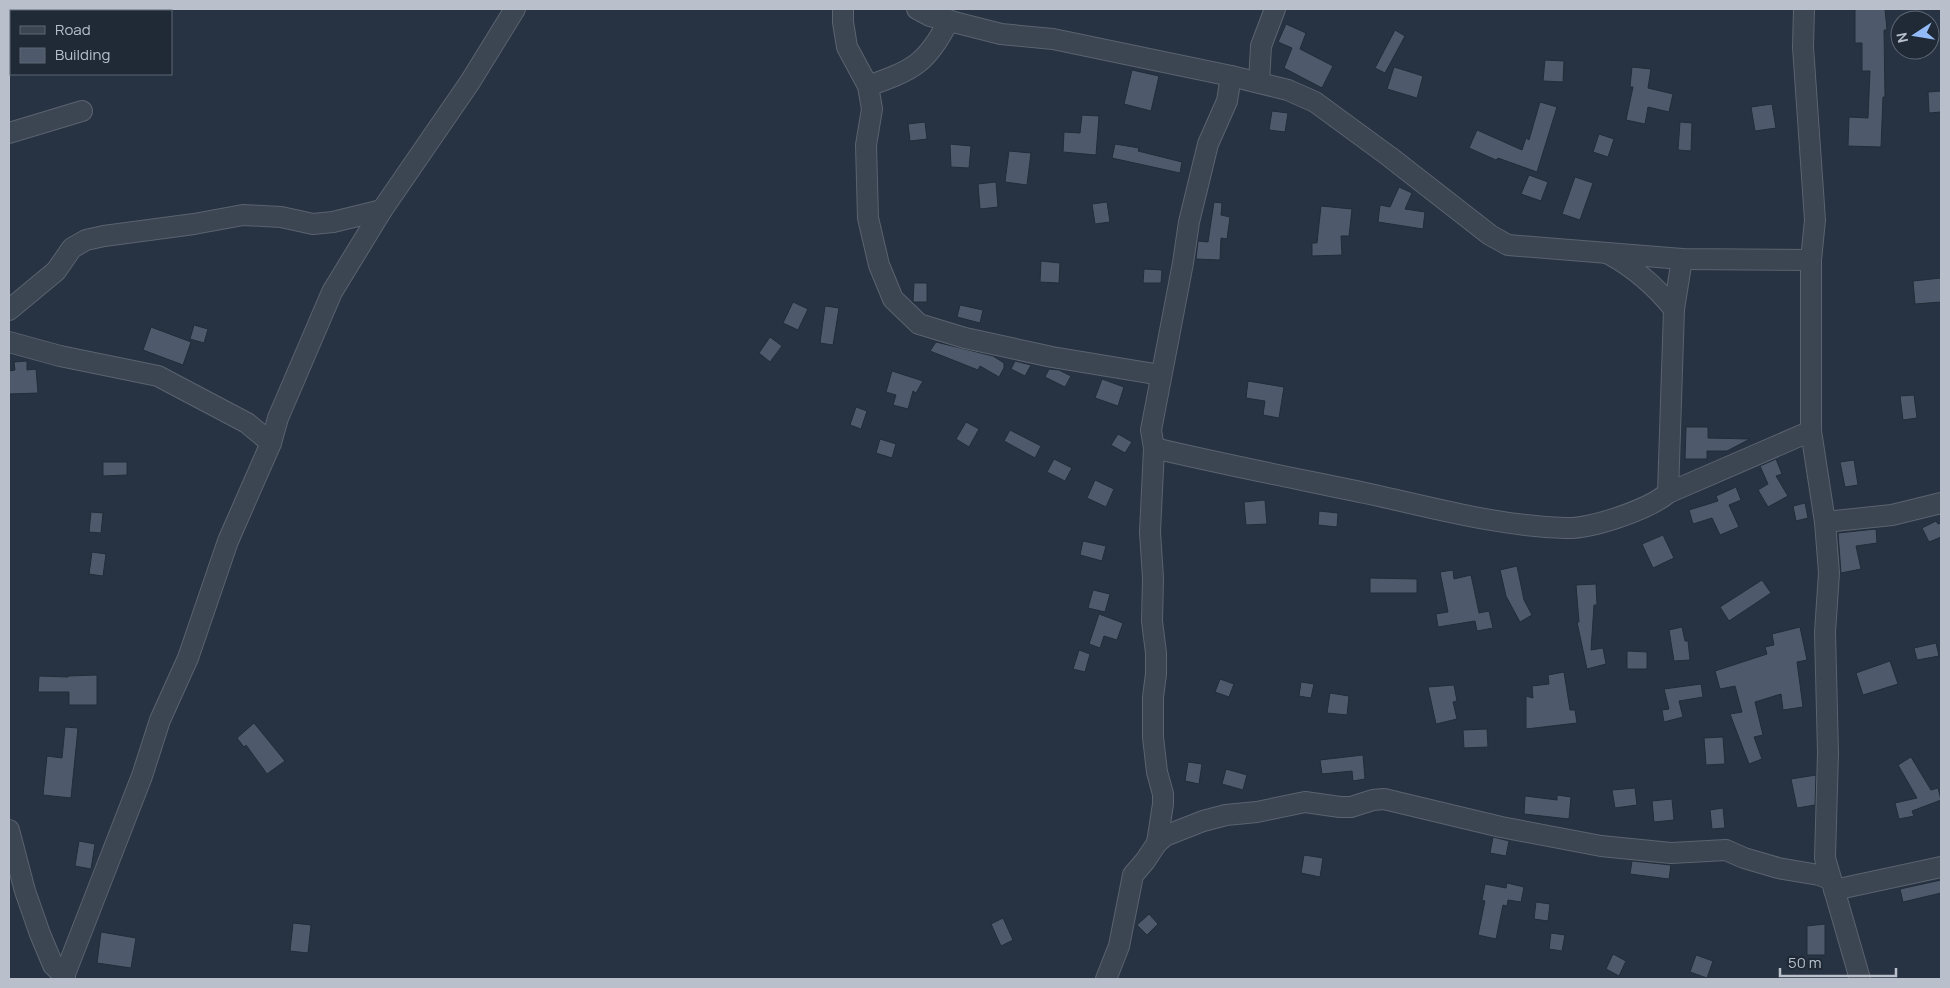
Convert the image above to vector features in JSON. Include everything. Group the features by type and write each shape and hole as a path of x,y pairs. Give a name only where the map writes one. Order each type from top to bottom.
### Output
{"street":[{"path":"9,830 25,891 40,934 53,965 64,978 142,776 160,720 188,658 228,541 271,444 278,418 332,292 382,210 470,82 515,9"},
{"path":"844,9 843,22 847,47 868,86 872,109 866,145 868,218 879,265 893,299 919,324 965,338 1052,357 1161,375"},
{"path":"917,9 930,16 1002,34 1053,39 1231,76 1288,90 1316,102 1390,157 1490,236 1508,245 1682,260 1811,260"},
{"path":"1260,83 1261,46 1275,9"},
{"path":"1804,9 1803,47 1814,220 1811,260 1811,431 1829,573 1824,632 1828,752 1825,858 1860,979"},
{"path":"868,86 897,76 919,64 938,42 949,20"},
{"path":"1157,843 1163,794 1157,772 1153,737 1152,697 1156,674 1156,652 1152,621 1153,578 1150,532 1154,448 1151,430 1196,189 1208,144 1227,101 1231,76"},
{"path":"9,134 82,112"},
{"path":"9,310 56,271 72,248 86,240 242,215 282,217 313,224 333,222 382,210"},
{"path":"1607,253 1624,262 1658,290 1674,309"},
{"path":"1668,493 1674,309 1682,260"},
{"path":"9,342 60,356 158,376 248,423 271,444"},
{"path":"1154,448 1476,518 1565,528 1586,526 1637,510 1668,493 1811,431"},
{"path":"1824,522 1892,515 1941,503"},
{"path":"1106,979 1119,946 1133,875 1157,843 1165,836 1203,821 1226,815 1258,812 1305,802 1340,808 1384,799 1501,828 1601,846 1670,853 1726,850 1778,868 1819,875 1832,884 1941,867"}],"building":[{"path":"1855,9 1885,9 1887,30 1884,30 1885,97 1883,97 1881,147 1848,146 1849,117 1868,118 1870,71 1862,71 1862,43 1855,43"},
{"path":"1286,24 1306,33 1300,49 1333,66 1322,88 1284,68 1292,48 1278,42"},
{"path":"1395,30 1405,36 1385,73 1375,68"},
{"path":"1545,60 1564,61 1563,82 1543,81"},
{"path":"1394,67 1423,76 1417,98 1387,89"},
{"path":"1632,67 1651,69 1648,88 1673,94 1669,112 1648,107 1645,124 1626,120 1633,87 1630,87"},
{"path":"1132,70 1159,76 1151,111 1124,104"},
{"path":"1941,91 1941,112 1929,113 1928,92"},
{"path":"1540,102 1557,107 1537,172 1498,158 1496,160 1469,148 1477,130 1522,150 1526,138 1529,140"},
{"path":"1772,104 1776,128 1755,131 1751,107"},
{"path":"1272,111 1288,113 1285,132 1269,130"},
{"path":"1082,115 1099,116 1096,155 1063,152 1064,132 1080,133"},
{"path":"925,122 927,139 910,141 908,124"},
{"path":"1680,122 1692,123 1691,151 1678,150"},
{"path":"1599,134 1614,139 1608,157 1593,152"},
{"path":"950,144 971,146 969,168 951,167"},
{"path":"1115,144 1139,148 1138,151 1182,162 1180,173 1112,158"},
{"path":"1009,151 1031,153 1027,185 1005,182"},
{"path":"1529,175 1548,182 1541,201 1521,194"},
{"path":"1575,177 1593,183 1580,220 1562,214"},
{"path":"996,182 998,207 980,209 978,184"},
{"path":"1399,187 1412,193 1405,209 1425,212 1423,229 1378,222 1380,205 1390,207"},
{"path":"1107,202 1110,222 1095,224 1092,204"},
{"path":"1214,202 1222,203 1221,215 1230,217 1227,239 1221,238 1220,260 1196,259 1198,241 1208,242"},
{"path":"1321,206 1352,209 1349,236 1341,236 1342,255 1312,256 1312,243 1317,243"},
{"path":"1041,261 1060,263 1059,283 1040,282"},
{"path":"1144,269 1162,270 1161,283 1143,283"},
{"path":"1941,278 1941,302 1915,304 1913,281"},
{"path":"914,283 927,283 927,302 913,302"},
{"path":"793,302 808,309 798,330 783,323"},
{"path":"960,305 983,310 980,323 957,317"},
{"path":"825,306 839,308 833,345 820,343"},
{"path":"194,325 208,329 204,343 190,339"},
{"path":"151,327 191,342 183,365 143,350"},
{"path":"770,337 782,346 770,362 759,353"},
{"path":"936,342 993,356 1004,363 1004,368 999,377 980,366 978,370 930,351"},
{"path":"27,361 27,370 36,369 38,393 9,394 9,371 15,370 14,362"},
{"path":"1015,361 1031,365 1025,376 1011,369"},
{"path":"1049,369 1059,370 1071,376 1065,387 1045,377"},
{"path":"892,371 923,381 916,393 913,391 908,409 893,405 896,395 886,392"},
{"path":"1102,379 1124,387 1118,406 1095,398"},
{"path":"1248,381 1284,387 1279,418 1263,415 1265,401 1246,398"},
{"path":"1914,395 1917,418 1903,420 1900,396"},
{"path":"856,407 867,411 861,429 850,425"},
{"path":"966,422 979,429 969,447 956,439"},
{"path":"1686,427 1708,427 1708,438 1750,439 1727,451 1707,451 1707,459 1685,459"},
{"path":"1010,430 1041,446 1035,458 1004,441"},
{"path":"1118,434 1132,442 1125,453 1111,445"},
{"path":"880,439 896,444 892,458 876,453"},
{"path":"1054,459 1072,468 1065,481 1047,472"},
{"path":"1776,459 1782,474 1776,476 1788,496 1768,507 1758,490 1768,484 1760,466"},
{"path":"1854,460 1858,485 1845,487 1840,462"},
{"path":"103,462 127,462 127,475 103,476"},
{"path":"1095,480 1114,489 1106,507 1087,498"},
{"path":"1736,487 1741,500 1729,505 1739,527 1720,535 1712,518 1693,524 1689,510 1718,501 1716,496"},
{"path":"1265,500 1267,524 1246,525 1244,502"},
{"path":"1805,503 1808,518 1796,521 1793,506"},
{"path":"1319,511 1338,513 1337,527 1318,525"},
{"path":"91,512 103,513 101,533 89,532"},
{"path":"1936,521 1938,524 1941,523 1941,537 1929,542 1922,528"},
{"path":"1876,529 1877,543 1856,546 1861,569 1841,573 1838,533"},
{"path":"1663,535 1674,558 1653,568 1642,544"},
{"path":"1083,541 1106,546 1102,561 1080,555"},
{"path":"92,552 106,554 103,576 89,574"},
{"path":"1517,566 1524,600 1532,615 1520,622 1506,596 1500,570"},
{"path":"1453,570 1454,579 1471,575 1479,613 1489,611 1493,628 1477,631 1475,621 1438,627 1436,614 1448,612 1440,572"},
{"path":"1370,578 1417,579 1417,593 1370,593"},
{"path":"1762,580 1771,593 1729,621 1720,607"},
{"path":"1596,584 1597,605 1594,605 1591,650 1603,648 1606,664 1587,669 1577,622 1579,622 1576,585"},
{"path":"1093,590 1110,594 1105,612 1088,608"},
{"path":"1099,614 1123,623 1117,640 1104,636 1100,648 1089,644"},
{"path":"1682,627 1685,641 1688,641 1690,660 1674,661 1669,630"},
{"path":"1800,627 1807,660 1797,662 1803,707 1783,710 1781,694 1755,702 1763,735 1754,737 1762,759 1749,764 1730,714 1742,712 1735,686 1720,689 1715,671 1767,654 1765,647 1774,645 1772,634"},
{"path":"1936,643 1939,656 1917,660 1914,648"},
{"path":"1079,650 1090,654 1085,672 1073,669"},
{"path":"1627,651 1647,652 1647,669 1627,669"},
{"path":"1890,661 1898,684 1863,695 1856,673"},
{"path":"1564,672 1570,710 1575,710 1577,723 1526,729 1526,696 1533,698 1532,686 1549,684 1548,675"},
{"path":"97,675 97,705 69,705 69,692 38,692 39,676"},
{"path":"1220,679 1234,684 1229,697 1215,692"},
{"path":"1301,682 1314,684 1311,698 1299,696"},
{"path":"1701,684 1703,697 1679,701 1683,717 1664,722 1662,710 1669,709 1664,689"},
{"path":"1454,685 1457,701 1453,702 1457,719 1436,724 1428,687"},
{"path":"1330,693 1349,696 1347,715 1327,713"},
{"path":"254,723 285,761 267,774 246,745 244,747 237,738"},
{"path":"65,727 78,728 71,798 43,795 47,756 62,758"},
{"path":"1487,729 1488,747 1464,748 1463,730"},
{"path":"1723,737 1725,764 1706,765 1704,738"},
{"path":"1363,755 1365,779 1353,781 1352,771 1322,774 1320,760"},
{"path":"1911,757 1931,790 1938,788 1941,800 1912,811 1914,816 1899,819 1895,803 1917,798 1898,765"},
{"path":"1188,762 1202,764 1199,784 1185,781"},
{"path":"1226,769 1247,775 1243,790 1222,784"},
{"path":"1816,775 1815,805 1797,808 1791,779"},
{"path":"1635,788 1637,805 1615,808 1612,790"},
{"path":"1557,795 1571,797 1569,819 1524,814 1525,796 1557,800"},
{"path":"1672,799 1674,820 1654,822 1652,801"},
{"path":"1723,808 1725,828 1712,829 1710,810"},
{"path":"1493,837 1509,841 1506,856 1490,853"},
{"path":"79,841 95,844 91,869 75,866"},
{"path":"1304,855 1323,858 1320,877 1301,873"},
{"path":"1632,861 1671,865 1669,879 1630,874"},
{"path":"1941,880 1941,893 1903,902 1900,889"},
{"path":"1507,883 1524,887 1521,902 1508,900 1507,906 1503,905 1496,939 1478,935 1485,901 1482,900 1485,884 1506,888"},
{"path":"1536,902 1550,904 1548,921 1534,919"},
{"path":"1149,914 1158,924 1147,935 1137,925"},
{"path":"1003,918 1013,940 1001,946 991,924"},
{"path":"293,923 311,925 308,953 290,951"},
{"path":"1825,924 1825,955 1807,955 1807,926"},
{"path":"101,932 136,938 131,968 97,963"},
{"path":"1551,933 1565,935 1562,951 1549,949"},
{"path":"1613,954 1626,961 1619,976 1606,969"},
{"path":"1696,955 1713,961 1707,978 1690,972"}]}
